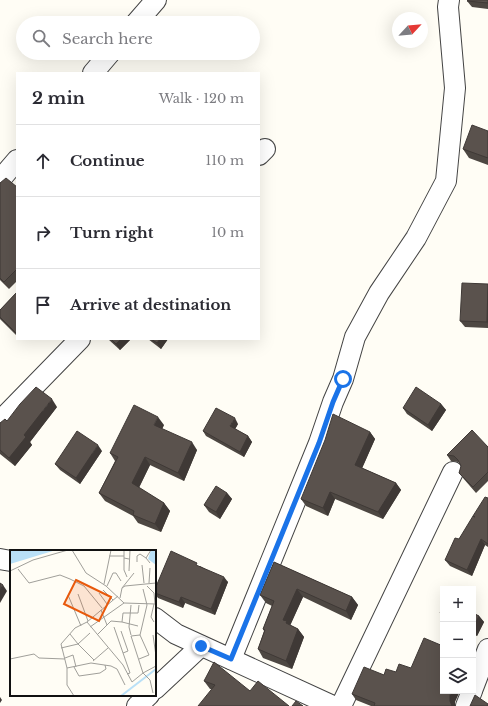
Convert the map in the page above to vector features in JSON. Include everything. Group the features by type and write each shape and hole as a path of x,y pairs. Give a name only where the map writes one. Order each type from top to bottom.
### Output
{"street":[{"path":"142,16 156,0"},
{"path":"231,659 319,443 333,402 343,379 355,338 379,294 416,238 446,181 455,88 448,7 449,0"},
{"path":"94,72 104,60"},
{"path":"0,180 16,161"},
{"path":"0,421 79,340"},
{"path":"341,706 453,472"},
{"path":"0,559 10,561"},
{"path":"156,619 176,634 333,706"},
{"path":"156,688 201,646"},
{"path":"476,680 488,649"},
{"path":"466,706 471,694"},
{"path":"137,706 148,696"}],"building":[{"path":"488,0 488,3 467,1"},
{"path":"472,125 488,131 488,158 463,149"},
{"path":"6,178 16,186 16,270 4,282 0,278 0,183"},
{"path":"462,283 488,284 487,322 460,321"},
{"path":"16,293 16,333 0,317 0,310"},
{"path":"112,340 120,340 116,344"},
{"path":"152,340 159,340 157,343"},
{"path":"36,387 52,399 24,435 26,437 9,458 0,450 0,423 5,419 7,421"},
{"path":"416,387 441,404 428,425 403,408"},
{"path":"134,405 158,417 154,425 192,442 178,473 145,457 132,483 164,503 155,524 133,515 134,511 99,493 118,457 110,453"},
{"path":"216,408 235,418 230,426 248,436 240,452 203,431"},
{"path":"333,414 370,432 355,465 396,483 378,512 330,492 323,508 301,499 325,440"},
{"path":"472,430 488,447 488,472 473,487 459,473 461,466 458,460 454,456 447,455"},
{"path":"77,431 98,445 76,478 55,464"},
{"path":"216,486 227,493 216,512 204,505"},
{"path":"485,497 488,498 488,544 481,539 467,570 445,560 455,538 459,539"},
{"path":"171,551 197,563 196,565 224,577 211,609 181,597 179,602 156,593 156,587"},
{"path":"274,562 352,597 346,611 297,589 283,620 287,621 286,623 298,629 286,661 258,649 265,630 263,629 274,601 260,595"},
{"path":"0,583 3,585 0,590"},
{"path":"476,614 479,616 476,622"},
{"path":"424,638 440,645 440,694 450,694 450,701 452,706 374,706 375,703 352,694 364,667 384,675 386,669 396,672 399,664 411,668"},
{"path":"214,662 250,691 258,681 289,706 198,706 215,685 204,681"},
{"path":"475,695 488,704 488,706 470,706"},
{"path":"296,701 303,706 292,706"}],"route":[{"path":"201,646 231,659 319,443 333,402 343,379"}]}
